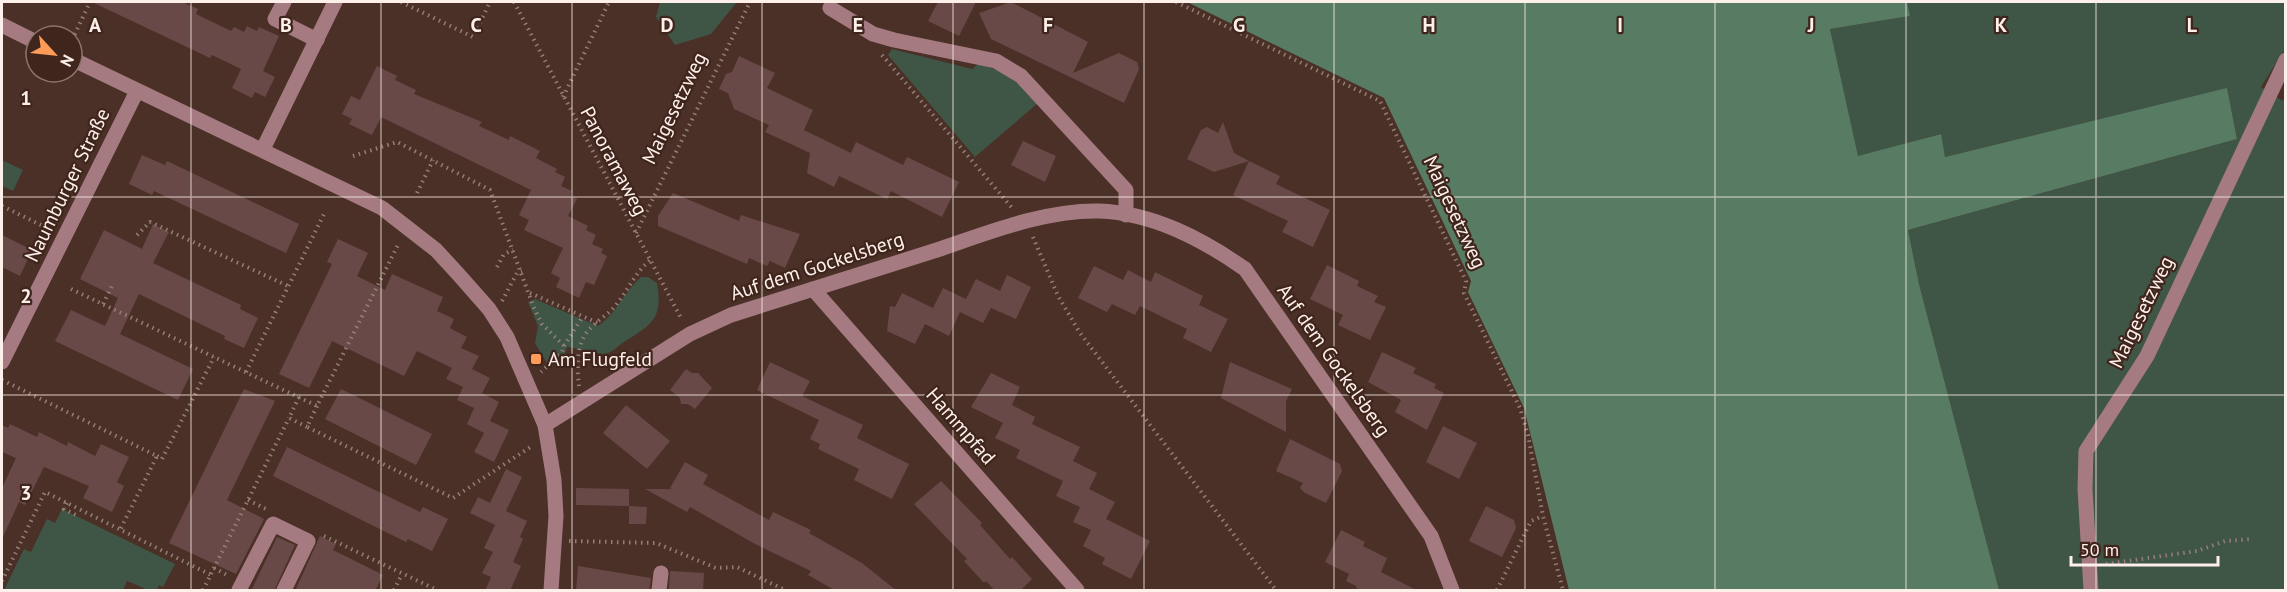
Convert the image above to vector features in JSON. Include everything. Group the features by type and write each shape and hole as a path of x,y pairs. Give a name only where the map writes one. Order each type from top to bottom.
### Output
{"street":[{"path":"284,2 275,19 317,40"},
{"path":"263,149 335,2"},
{"path":"830,8 873,34 996,61 1021,75 1126,190 1126,215"},
{"path":"2,25 24,36"},
{"name":"Maigesetzweg","path":"2091,591 2085,489 2086,451 2147,356 2286,60"},
{"path":"84,65 350,190 408,226 436,250 489,309 507,337 546,431 554,480 556,541 551,591"},
{"name":"Naumburger Straße","path":"2,363 137,91"},
{"name":"Auf dem Gockelsberg","path":"546,431 690,334 731,315 1024,222 1099,211 1126,215 1171,226 1212,246 1245,269 1431,536 1452,591"},
{"name":"Hammpfad","path":"813,289 1077,591"},
{"path":"239,591 273,524 308,541 284,591"},
{"path":"660,591 661,573"}],"path":[{"path":"79,24 90,2"},
{"path":"401,2 474,37 490,2"},
{"name":"Panoramaweg","path":"514,2 690,334"},
{"path":"563,97 609,2"},
{"name":"Maigesetzweg","path":"636,233 750,2"},
{"name":"Maigesetzweg","path":"1176,2 1380,100 1466,281 1464,293 1520,408 1528,435 1543,516 1563,591"},
{"path":"873,34 871,42 1024,222 1037,243 1058,297 1080,333 1276,591"},
{"path":"353,156 398,142 490,190 542,324 564,346"},
{"path":"417,193 433,160"},
{"path":"2,206 41,225"},
{"path":"246,372 324,214"},
{"path":"137,235 150,222 288,286"},
{"path":"307,427 398,246"},
{"path":"497,267 504,254 513,250"},
{"path":"579,385 581,343 587,331 618,302 638,271 650,260"},
{"path":"489,309 503,301 517,273 522,271"},
{"path":"103,304 112,286"},
{"path":"71,289 317,406"},
{"path":"530,293 597,323"},
{"path":"541,372 562,352 583,316"},
{"path":"2,380 162,459 214,357"},
{"path":"203,591 299,398"},
{"path":"289,418 453,498 546,431"},
{"path":"120,530 157,456"},
{"path":"2,581 45,492 211,575"},
{"path":"248,500 271,511"},
{"path":"67,503 64,509 78,516"},
{"path":"1497,591 1531,521 1543,516"},
{"path":"316,533 436,591"},
{"path":"2091,566 2197,551 2225,541 2252,539"},
{"path":"556,541 656,543 709,566 737,567 785,591"},
{"path":"393,591 402,574"}],"green space":[{"path":"660,2 737,2 711,34 675,45 656,17"},
{"path":"1187,2 1907,2 1910,16 1830,29 1858,156 1941,134 1945,157 2227,88 2237,139 1908,230 1919,284 1999,590 1569,590 1524,408 1468,292 1471,281 1384,98"},
{"path":"1907,2 2285,2 2285,49 2261,87 2281,100 2286,99 2285,590 1999,590 1919,284 1908,230 2237,139 2227,89 1945,157 1940,134 1858,157 1830,29 1910,16"},
{"path":"892,49 972,69 978,64 988,66 1011,78 1038,103 975,157 888,55"},
{"path":"2,160 23,170 13,191 2,186"},
{"path":"641,277 648,277 657,283 657,312 649,325 612,351 604,354 567,347 565,354 550,368 535,343 538,326 528,302 535,299 598,326 605,321"},
{"path":"62,509 175,564 163,587 159,585 157,590 148,590 127,581 123,590 4,590 24,549 31,552 47,519 55,523"}],"building":[{"path":"92,2 182,2 198,9 196,14 231,31 234,27 244,32 247,26 257,31 259,27 279,36 263,71 275,77 265,97 255,92 252,98 232,88 241,69 212,55 210,58"},
{"path":"938,2 976,2 959,36 928,21"},
{"path":"1011,2 1088,42 1073,73 1119,53 1137,62 1139,69 1124,103 991,39 979,13"},
{"path":"739,56 775,73 767,88 813,110 804,130 851,153 856,142 903,165 907,157 959,182 942,217 891,191 887,199 839,176 834,187 807,173 810,153 765,132 769,125 734,109 728,93 719,89 726,74 732,72"},
{"path":"377,66 397,76 395,80 416,90 414,94 482,122 479,126 509,140 510,136 540,151 536,158 557,169 555,172 565,177 561,186 572,191 570,195 577,199 568,216 588,226 586,230 596,235 592,244 603,249 601,253 607,256 594,285 586,282 579,298 556,287 560,278 551,273 563,248 524,230 529,220 519,215 531,190 381,117 372,135 349,124 352,119 342,114 351,96 360,100"},
{"path":"1223,122 1234,153 1249,161 1214,172 1187,159 1201,130 1207,127 1218,133"},
{"path":"1023,141 1056,156 1045,182 1011,165"},
{"path":"142,155 165,165 167,161 299,224 286,253 154,191 152,195 129,184"},
{"path":"1249,161 1280,176 1276,184 1330,210 1313,247 1282,232 1288,221 1233,195"},
{"path":"673,193 739,221 741,215 800,234 785,268 770,261 767,266 749,258 747,264 658,226 658,216"},
{"path":"153,224 169,232 153,263 241,305 240,309 258,318 244,348 224,339 225,336 139,294 120,334 193,369 178,400 55,341 71,310 105,326 118,298 80,279 104,230 142,249"},
{"path":"2,235 32,250 20,276 2,267"},
{"path":"338,239 368,253 357,276 385,290 392,274 443,297 437,311 454,319 450,328 467,337 461,348 479,356 472,369 490,378 482,393 499,402 490,421 509,430 494,462 474,452 484,433 467,424 474,408 457,400 463,387 446,379 452,368 417,351 404,376 332,341 309,388 279,374 332,264 327,262"},
{"path":"1327,265 1359,281 1357,286 1378,296 1374,302 1386,307 1370,340 1338,325 1343,315 1310,299"},
{"path":"1094,266 1123,280 1128,270 1151,282 1155,272 1203,296 1199,305 1228,319 1211,352 1183,338 1187,329 1140,306 1135,315 1112,304 1107,312 1078,298"},
{"path":"1007,275 1031,287 1016,319 991,308 983,323 960,312 949,336 925,324 915,344 887,331 890,306 895,307 902,293 933,308 943,288 966,299 976,279 1000,291"},
{"path":"1382,352 1416,368 1413,373 1436,384 1434,388 1444,393 1427,430 1395,412 1401,400 1368,382"},
{"path":"770,362 810,381 802,396 863,425 857,438 909,464 892,499 854,480 859,469 818,449 820,444 810,439 819,420 757,390"},
{"path":"1230,362 1292,389 1286,401 1286,432 1221,398"},
{"path":"686,369 692,373 698,373 712,388 695,409 688,404 681,404 680,398 670,390"},
{"path":"991,373 1020,387 1012,405 1035,417 1032,424 1080,447 1073,461 1097,473 1089,489 1115,502 1106,519 1150,541 1131,579 1102,564 1105,558 1083,546 1091,530 1073,522 1080,507 1056,496 1063,481 1016,458 1020,450 995,438 1003,423 971,407"},
{"path":"244,389 275,401 227,500 264,519 236,574 169,543"},
{"path":"341,389 432,434 416,465 325,419"},
{"path":"626,405 670,441 647,469 603,433"},
{"path":"10,424 37,437 39,432 67,446 68,442 95,456 101,444 129,457 117,482 124,486 112,512 83,498 89,486 44,467 25,505 19,502 2,539 2,488 16,458 2,452 2,425 8,428"},
{"path":"1443,426 1477,443 1459,479 1426,462"},
{"path":"1290,439 1340,464 1342,471 1326,503 1305,493 1300,488 1303,483 1276,471"},
{"path":"287,447 420,512 423,507 448,519 432,551 408,539 406,542 273,476"},
{"path":"685,462 708,475 703,484 769,520 773,512 811,530 809,533 862,563 897,591 836,591 808,575 811,571 757,545 690,507 687,512 645,489 672,489 670,488"},
{"path":"506,469 522,477 506,511 527,521 520,537 523,539 513,562 521,566 510,591 485,591 491,577 482,573 493,552 484,548 495,525 470,513 478,497 490,503"},
{"path":"941,481 982,523 980,525 1010,559 1012,557 1032,579 1020,591 995,591 986,581 984,583 964,561 967,559 914,504"},
{"path":"576,488 629,489 629,506 576,505"},
{"path":"629,506 647,507 646,524 629,524"},
{"path":"1486,506 1514,520 1516,528 1502,557 1469,541"},
{"path":"1341,530 1365,542 1363,546 1387,558 1381,572 1418,591 1358,591 1356,586 1346,581 1349,574 1325,562"},
{"path":"320,536 336,544 333,550 383,575 375,591 295,591"},
{"path":"277,537 295,545 274,591 251,591"},
{"path":"578,566 651,578 649,591 576,591"},
{"path":"670,571 704,573 703,591 669,591"}],"place":[{"name":"Am Flugfeld","path":"536,359"}]}
